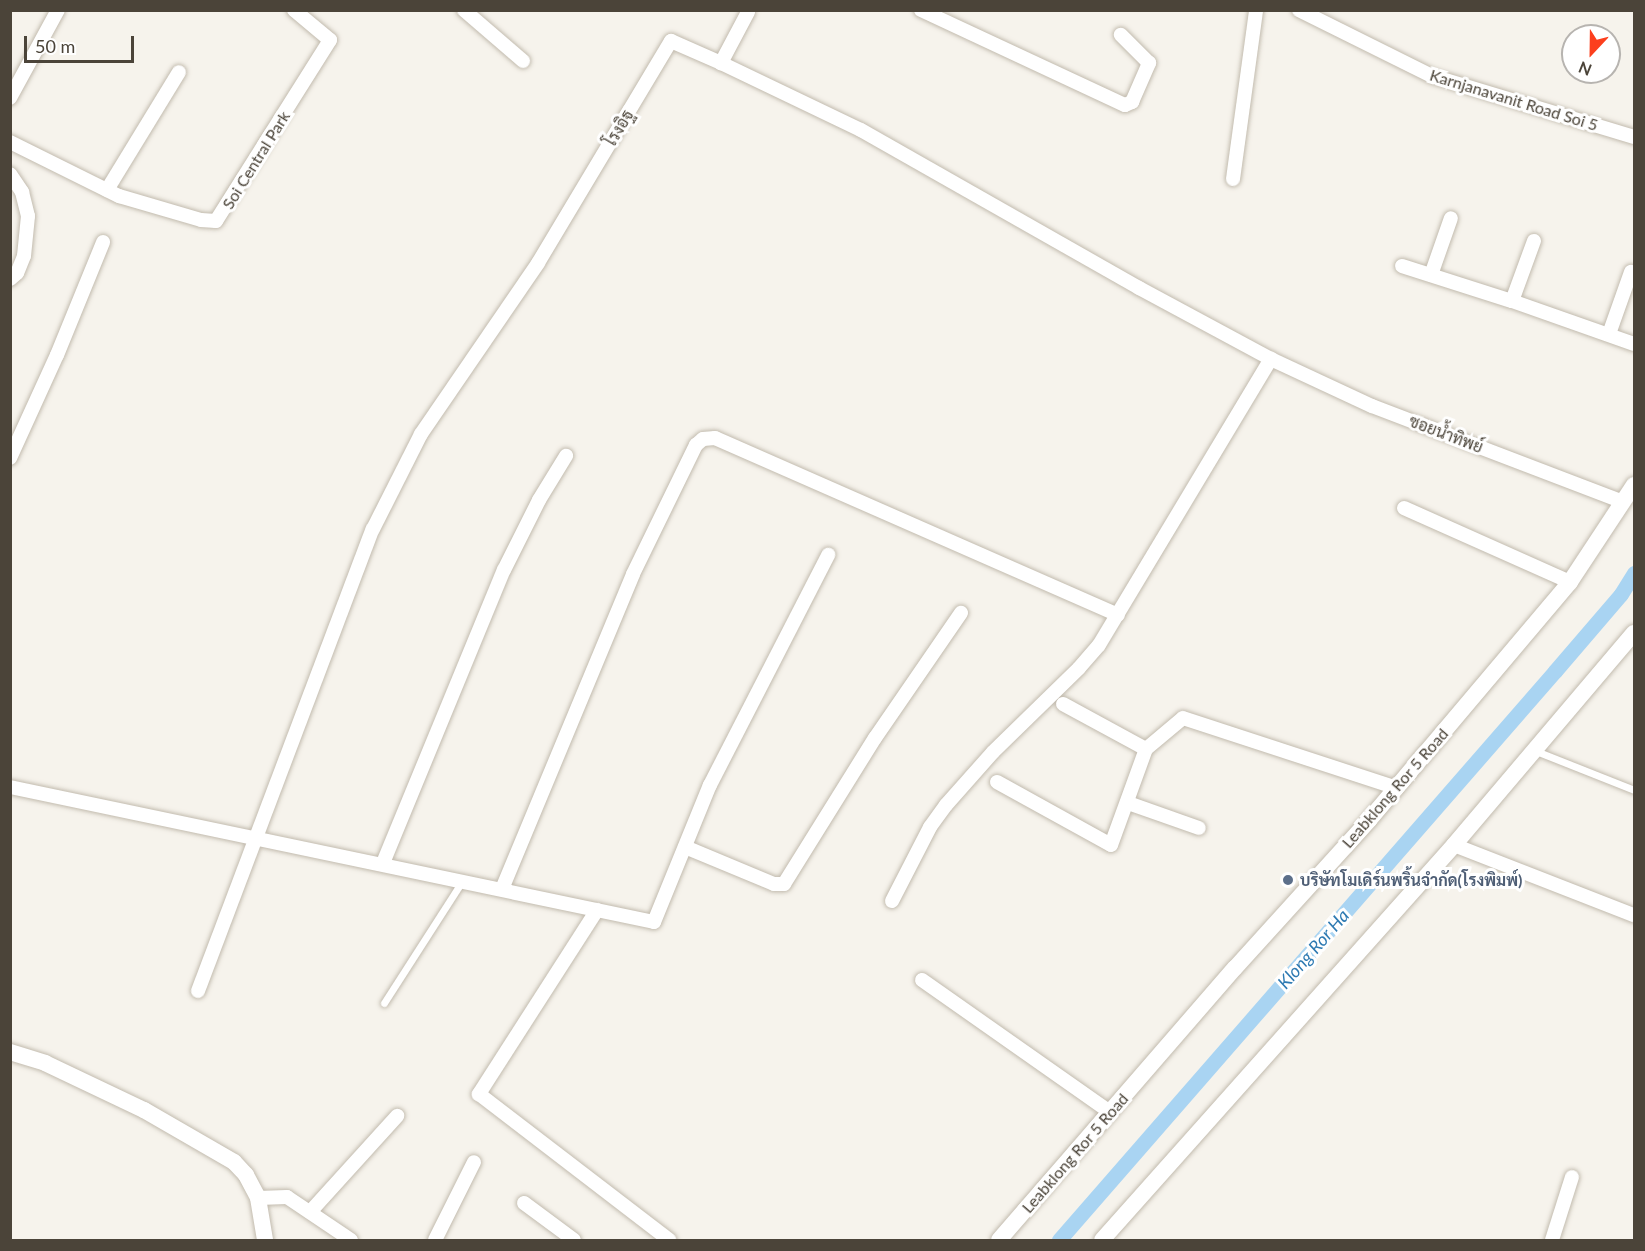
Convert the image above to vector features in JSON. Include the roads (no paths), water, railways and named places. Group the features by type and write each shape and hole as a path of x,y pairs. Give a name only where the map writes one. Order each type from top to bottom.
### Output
{"street":[{"path":"10,98 58,10"},
{"name":"Soi Central Park","path":"10,142 119,196 213,222 219,219 330,40 294,10"},
{"path":"464,10 523,61"},
{"path":"921,10 1128,105 1132,102 1149,63 1121,35"},
{"path":"1233,179 1256,10"},
{"name":"Karnjanavanit Road Soi 5","path":"1299,10 1432,76 1635,137"},
{"path":"721,63 747,11"},
{"name":"โรงอิฐ","path":"255,837 303,719 373,529 421,434 538,263 671,41 721,63"},
{"name":"ซอยน้ำทิพย์","path":"721,63 871,135 1139,288 1271,359 1372,406 1623,502"},
{"path":"107,190 179,72"},
{"path":"10,174 22,192 28,216 24,256 17,273 10,279"},
{"path":"1431,274 1451,218"},
{"path":"1512,301 1534,241"},
{"path":"10,458 53,365 104,242"},
{"path":"1401,266 1431,274 1635,344"},
{"path":"1609,334 1631,272"},
{"path":"892,901 930,827 946,805 993,752 1079,668 1099,645 1271,359"},
{"path":"502,889 633,574 696,445 704,440 715,438 1118,615"},
{"path":"383,863 504,570 539,500 567,456"},
{"name":"Leabklong Ror 5 Road","path":"999,1240 1235,968 1397,788 1570,582 1635,485"},
{"path":"1404,508 1570,582"},
{"path":"10,787 383,863 654,922 714,775 828,555"},
{"path":"685,847 774,884 784,884 875,738 961,613"},
{"path":"1102,1240 1454,845 1635,633"},
{"path":"1063,704 1146,749"},
{"path":"997,782 1111,845 1146,749 1183,718 1397,788"},
{"path":"1128,802 1199,828"},
{"path":"198,991 255,837"},
{"path":"1454,845 1635,915"},
{"path":"597,910 479,1094 669,1240"},
{"path":"922,980 1111,1113"},
{"path":"10,1052 45,1063 144,1110 213,1148 241,1168 258,1198 265,1240"},
{"path":"310,1212 397,1116"},
{"path":"435,1240 474,1162"},
{"path":"1552,1240 1572,1177"},
{"path":"258,1198 287,1197 351,1240"},
{"path":"524,1203 574,1240"}],"lane":[{"path":"1534,750 1635,790"},
{"path":"384,1003 463,880"}],"waterway":[{"name":"Klong Ror Ha","path":"1059,1240 1555,671 1621,594 1634,573"}],"place":[{"name":"บริษัทโมเดิร์นพริ้นจำกัด(โรงพิมพ์)","path":"1288,880"}]}
